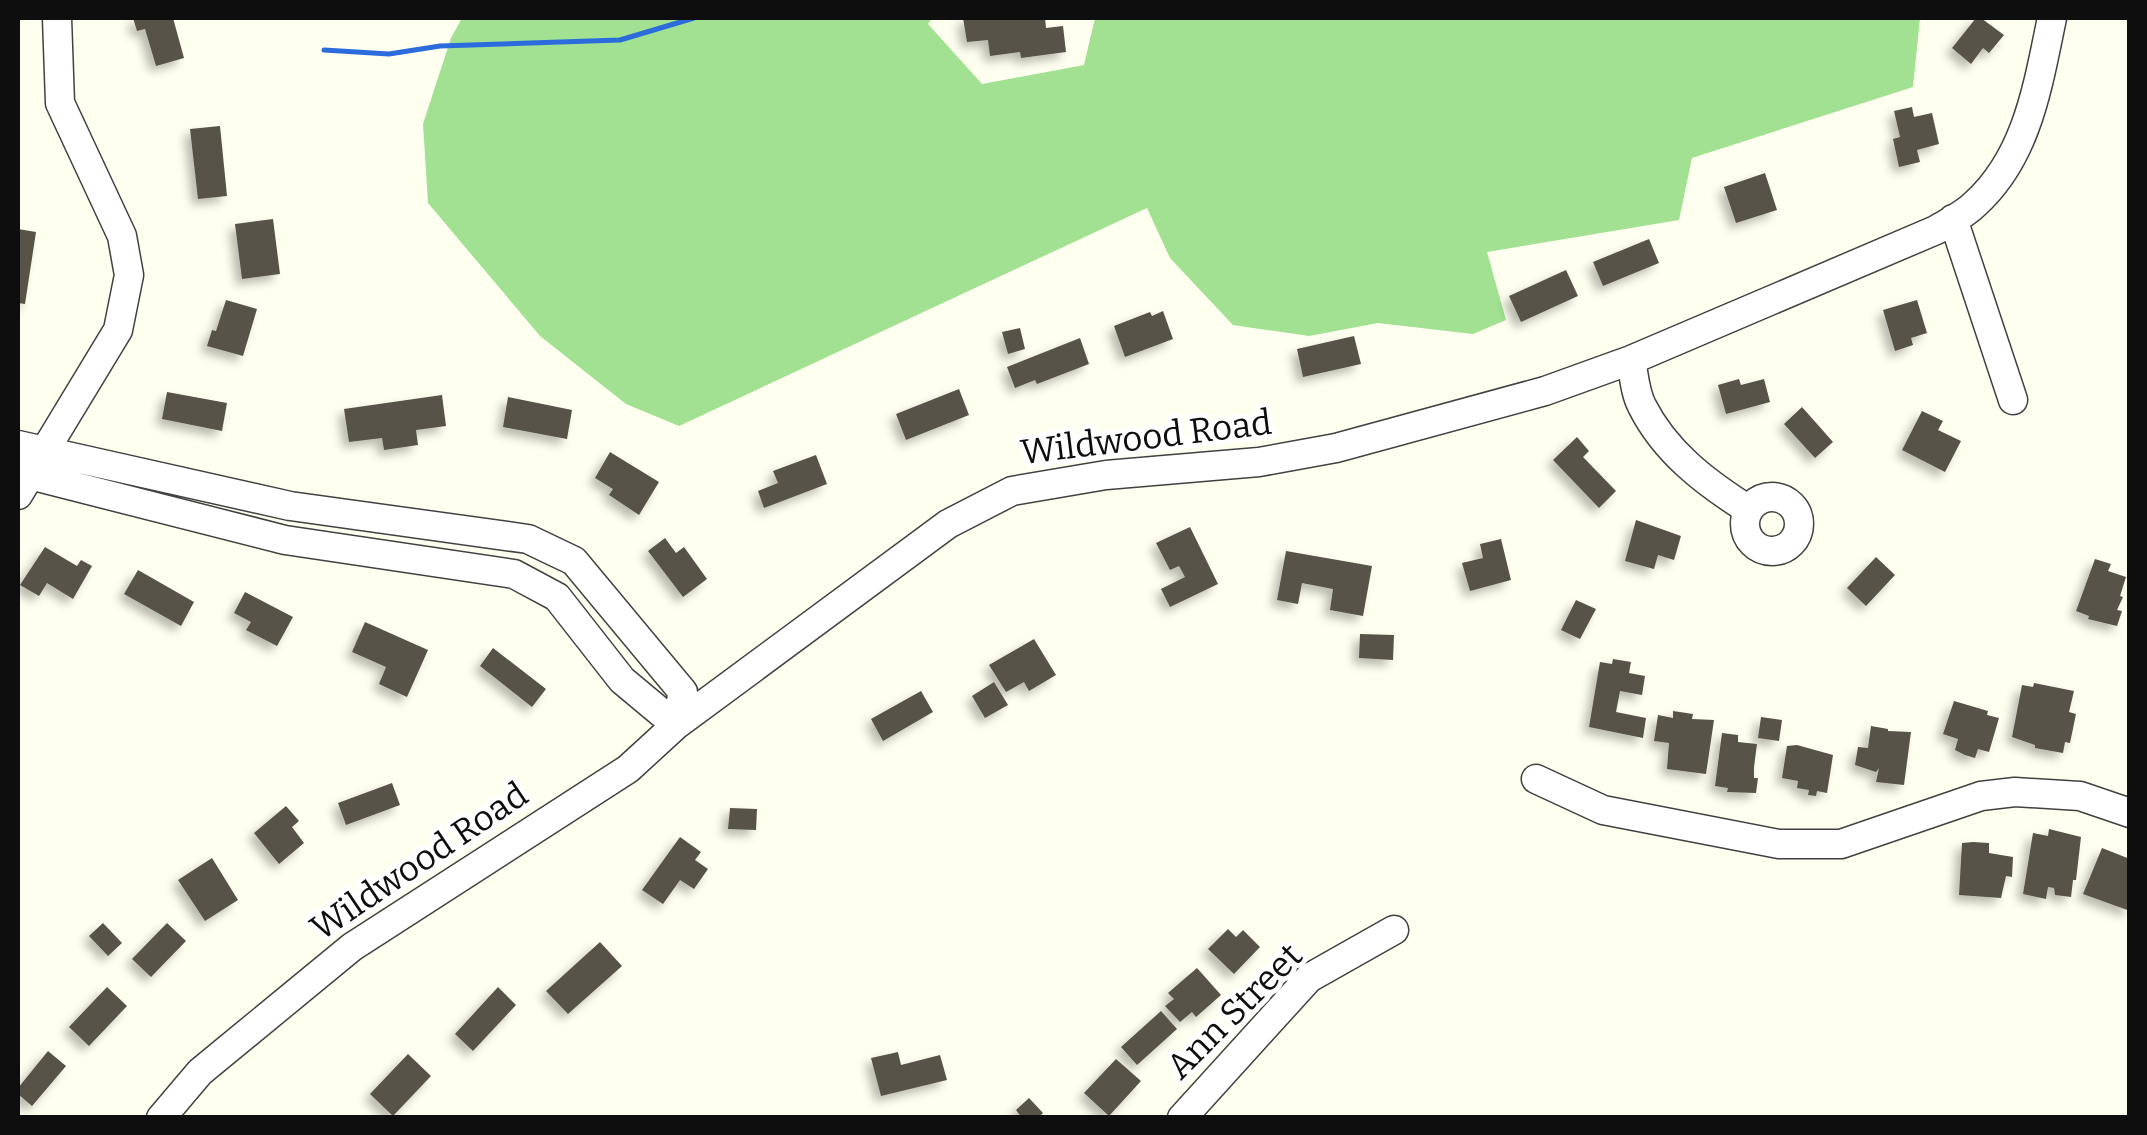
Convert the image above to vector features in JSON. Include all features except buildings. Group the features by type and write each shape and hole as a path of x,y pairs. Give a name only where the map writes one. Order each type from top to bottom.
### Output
{"street":[{"path":"18,445 45,452 290,506 528,539 574,562 684,692 676,726 622,680 557,597 514,574 285,540 22,481 45,452 118,330 128,275 122,236 60,103 57,18"},
{"name":"Wildwood Road","path":"161,1118 200,1072 352,946 628,768 676,726 948,524 1012,491 1106,475 1259,462 1336,448 1545,391 1631,360 1936,230 1974,206 2005,172 2031,112 2052,18"},
{"path":"1953,220 2012,400"},
{"path":"1631,360 1640,403 1660,435 1702,480 1748,510"},
{"path":"285,540 290,506"},
{"path":"456,565 460,528"},
{"path":"1536,779 1602,810 1779,844 1840,844 1981,796 2015,792 2080,796 2130,812"},
{"name":"Ann Street","path":"1182,1118 1310,978 1394,930"}],"green space":[{"path":"462,18 932,18 928,24 982,84 1084,65 1095,18 1920,18 1913,87 1692,158 1679,220 1487,252 1506,320 1473,334 1378,323 1309,336 1233,325 1170,258 1147,208 679,426 626,404 540,336 428,203 423,124 451,38"}],"waterway":[{"path":"324,50 389,54 440,46 620,40 694,18"}]}
